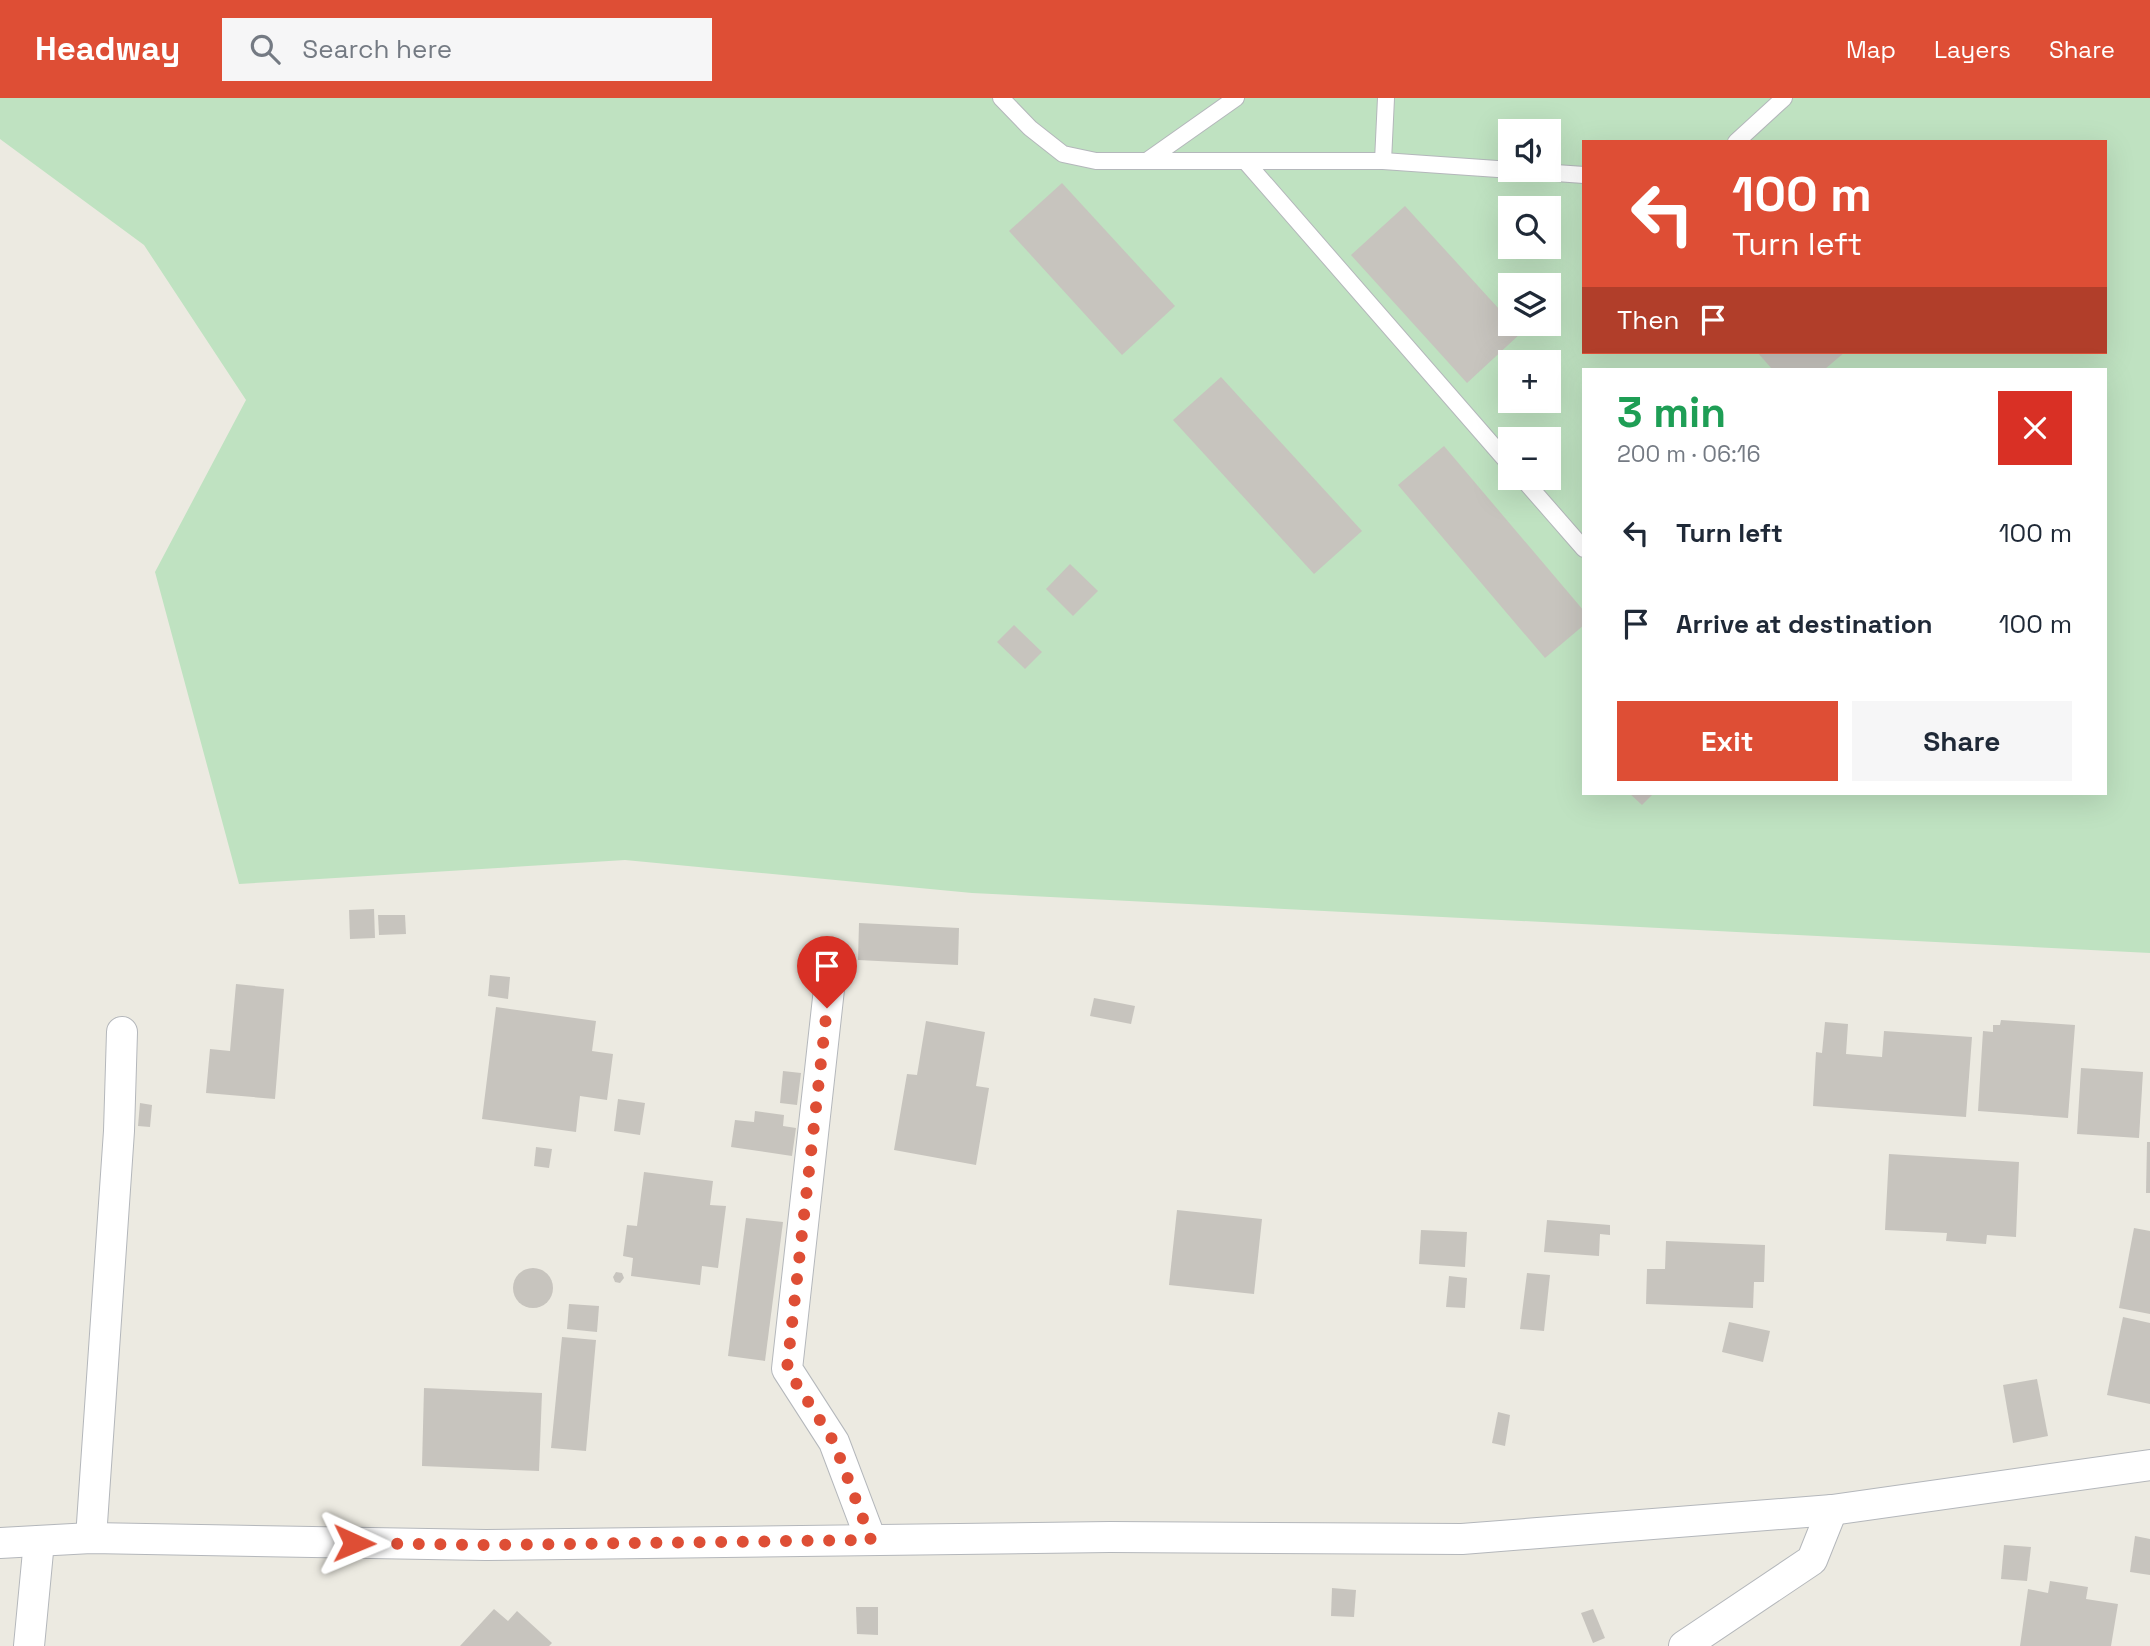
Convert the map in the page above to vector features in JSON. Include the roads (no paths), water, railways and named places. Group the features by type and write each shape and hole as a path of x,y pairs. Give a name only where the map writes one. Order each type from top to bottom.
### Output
{"street":[{"path":"830,980 787,1369 834,1442 871,1540"},
{"path":"91,1538 119,1131 122,1032"},
{"path":"0,1543 91,1538 486,1545 1110,1537 1462,1539 1832,1510 2150,1465"},
{"path":"1684,1646 1812,1560 1832,1510"},
{"path":"29,1646 39,1541"}],"lane":[{"path":"1001,98 1030,128 1063,154 1096,161 1383,161 1582,175"},
{"path":"1149,160 1236,98"},
{"path":"1383,161 1386,98"},
{"path":"1738,140 1784,98"},
{"path":"1246,162 1498,451"},
{"path":"1532,490 1582,547"}]}
